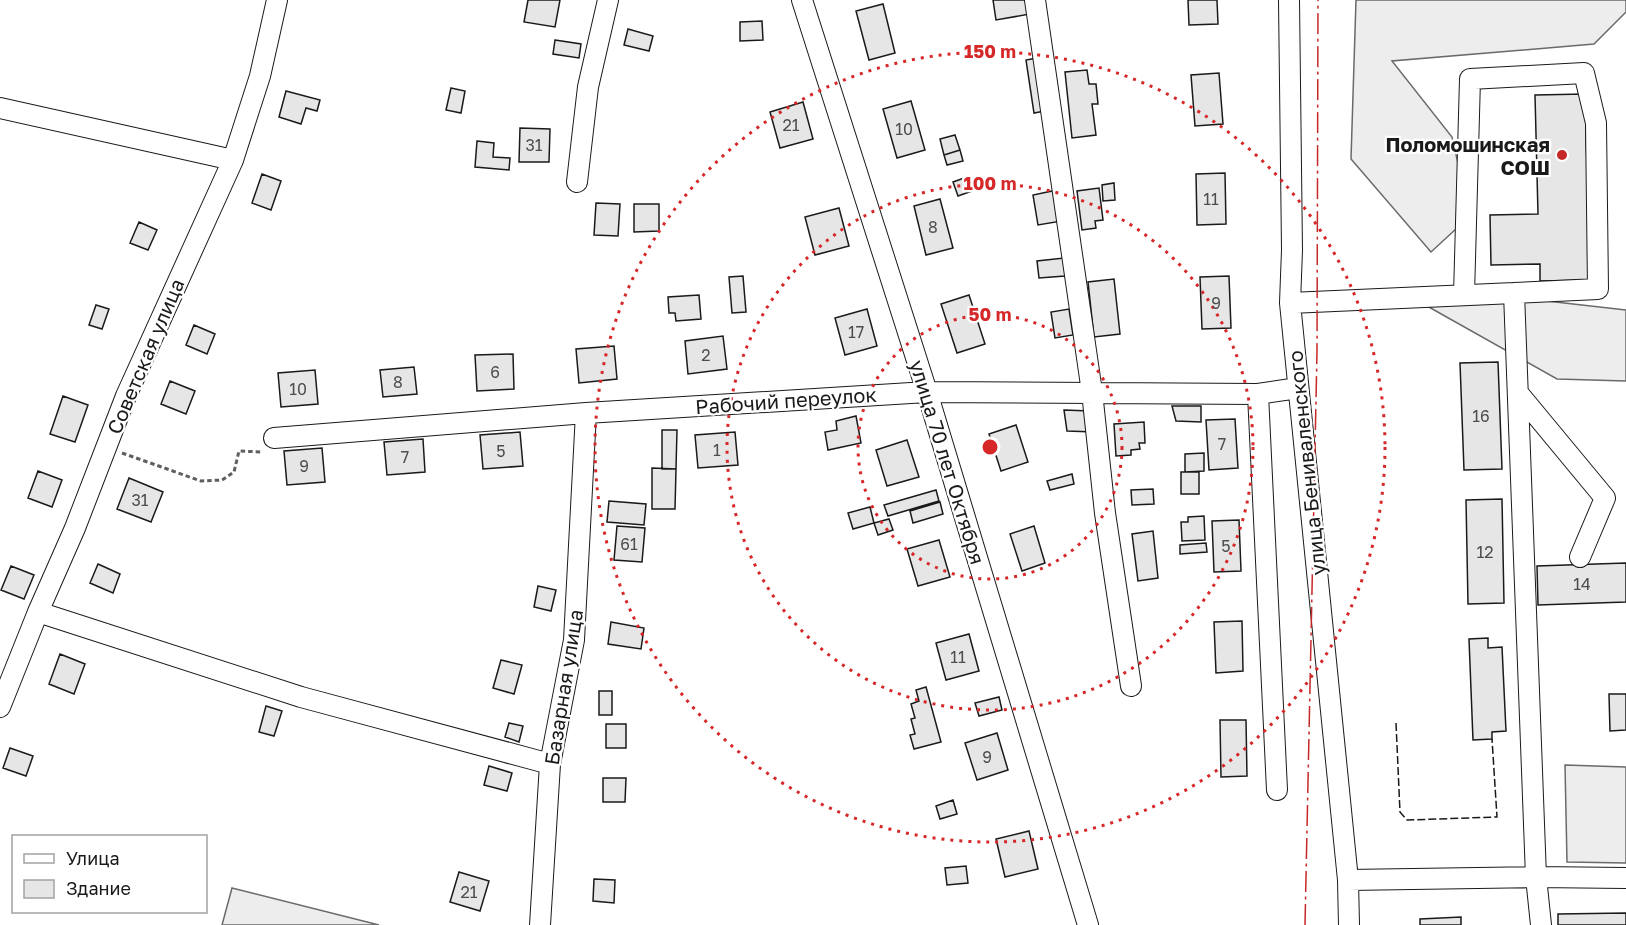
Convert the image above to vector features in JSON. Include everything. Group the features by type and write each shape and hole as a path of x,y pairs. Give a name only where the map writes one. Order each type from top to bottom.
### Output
{"street":[{"name":"Советская улица","path":"0,707 75,528 131,385 233,160 260,76 277,0"},
{"path":"577,182 588,87 608,0"},
{"name":"улица 70 лет Октября","path":"802,0 927,392 1088,925"},
{"path":"1035,0 1092,392 1105,513 1131,686"},
{"name":"улица Бениваленского","path":"1289,0 1292,250 1290,303 1348,880 1349,925"},
{"path":"1290,303 1598,289 1596,123 1584,73 1470,79 1464,295"},
{"path":"0,108 233,160"},
{"path":"1514,292 1536,877 1541,925"},
{"name":"Рабочий переулок","path":"274,438 586,413 927,392 1258,394 1298,388"},
{"path":"1518,393 1605,498 1580,557"},
{"path":"1258,394 1277,790"},
{"name":"Базарная улица","path":"540,925 550,764 574,640 586,413"},
{"path":"38,612 301,697 550,764"},
{"path":"1348,880 1626,878"}],"path":[{"path":"106,448 201,481 222,480 234,472 239,451 267,452 274,438"}],"shaded area":[{"path":"1356,0 1626,0 1626,12 1594,44 1392,61 1452,137 1470,216 1431,252 1351,159"},
{"path":"1529,299 1626,310 1626,381 1557,379 1427,306"},
{"path":"1565,765 1626,767 1626,863 1567,862"},
{"path":"232,888 379,925 222,925"}],"building":[{"path":"528,0 560,0 555,27 524,22"},
{"path":"993,0 1028,0 1030,14 996,20"},
{"path":"1188,0 1217,0 1218,24 1189,25"},
{"path":"883,4 895,53 869,60 856,11"},
{"path":"762,21 763,40 740,41 740,22"},
{"path":"628,29 653,36 649,51 624,45"},
{"path":"555,40 581,44 579,58 553,54"},
{"path":"1037,58 1045,111 1034,113 1026,60"},
{"path":"1087,70 1089,84 1096,84 1098,104 1092,104 1096,135 1072,138 1065,72"},
{"path":"1219,73 1223,124 1195,126 1191,75"},
{"path":"451,88 465,91 461,113 446,110"},
{"path":"286,91 320,100 317,111 306,108 301,124 279,117"},
{"name":"Поломошинская СОШ","path":"1585,94 1590,280 1540,281 1540,264 1491,265 1490,215 1538,214 1535,95"},
{"path":"911,101 925,150 897,158 883,109"},
{"path":"803,102 813,139 780,148 770,112"},
{"path":"520,128 550,129 549,162 519,162"},
{"path":"955,135 960,150 944,155 940,139"},
{"path":"477,141 494,143 493,157 510,158 509,170 475,167"},
{"path":"960,150 963,161 947,165 944,155"},
{"path":"1225,173 1226,224 1197,225 1196,174"},
{"path":"262,174 281,181 271,210 252,203"},
{"path":"967,177 972,191 958,196 953,182"},
{"path":"1114,183 1115,200 1103,201 1102,185"},
{"path":"1099,188 1103,220 1095,221 1096,228 1082,230 1077,191"},
{"path":"1057,190 1062,221 1038,225 1033,195"},
{"path":"940,199 953,248 926,255 914,206"},
{"path":"596,203 620,204 618,236 594,235"},
{"path":"634,204 659,204 659,231 634,232"},
{"path":"839,208 849,246 815,255 805,217"},
{"path":"139,222 157,230 148,250 130,243"},
{"path":"1064,258 1065,276 1039,278 1037,261"},
{"path":"743,276 746,312 732,313 729,277"},
{"path":"1229,276 1231,328 1202,329 1200,277"},
{"path":"1114,279 1120,334 1094,337 1088,282"},
{"path":"699,295 701,319 676,321 675,313 669,313 668,297"},
{"path":"969,295 985,344 957,353 941,304"},
{"path":"96,305 109,309 102,329 89,325"},
{"path":"867,309 877,346 845,355 835,318"},
{"path":"1069,309 1073,335 1055,338 1051,312"},
{"path":"194,325 215,334 207,354 186,345"},
{"path":"723,336 727,369 688,374 685,341"},
{"path":"614,346 617,379 579,383 576,349"},
{"path":"513,354 514,389 477,391 475,355"},
{"path":"1498,362 1502,469 1464,470 1460,363"},
{"path":"414,367 417,394 383,397 380,370"},
{"path":"315,370 318,404 281,407 278,373"},
{"path":"170,381 195,391 186,414 161,404"},
{"path":"63,396 88,405 75,442 50,434"},
{"path":"1172,406 1201,406 1201,422 1176,421"},
{"path":"1064,410 1090,411 1094,432 1067,431"},
{"path":"856,416 861,443 828,450 825,432 837,430 836,421"},
{"path":"1235,419 1238,468 1209,470 1206,420"},
{"path":"1144,422 1145,443 1139,443 1140,449 1131,450 1131,455 1116,456 1114,424"},
{"path":"1016,425 1028,462 1001,471 989,434"},
{"path":"662,430 677,430 676,469 662,469"},
{"path":"520,432 523,466 483,469 480,435"},
{"path":"735,432 738,465 698,468 695,435"},
{"path":"423,439 425,472 387,475 384,442"},
{"path":"907,440 919,477 887,486 876,450"},
{"path":"322,448 325,482 287,485 284,451"},
{"path":"1204,453 1204,471 1185,472 1185,454"},
{"path":"652,468 676,469 675,509 652,509"},
{"path":"38,471 62,480 52,507 28,498"},
{"path":"1181,472 1199,472 1199,494 1181,494"},
{"path":"1072,474 1074,484 1050,490 1047,481"},
{"path":"129,478 163,492 151,522 117,509"},
{"path":"1153,489 1154,504 1132,505 1131,490"},
{"path":"936,490 939,501 888,516 884,505"},
{"path":"1502,499 1504,603 1468,604 1466,500"},
{"path":"609,501 646,504 644,525 607,522"},
{"path":"940,502 943,514 913,523 910,511"},
{"path":"870,507 874,523 853,529 848,513"},
{"path":"1204,516 1205,540 1182,541 1181,522 1188,522 1188,517"},
{"path":"889,519 893,530 878,535 874,523"},
{"path":"1239,520 1241,571 1214,572 1212,521"},
{"path":"617,526 645,528 642,562 614,560"},
{"path":"1034,526 1045,563 1022,571 1010,534"},
{"path":"1153,531 1158,578 1138,581 1132,534"},
{"path":"939,540 950,577 918,586 907,549"},
{"path":"1206,543 1207,552 1180,554 1180,545"},
{"path":"1626,563 1626,602 1538,605 1537,566"},
{"path":"98,564 120,574 113,593 90,583"},
{"path":"11,566 34,575 24,599 1,590"},
{"path":"538,586 556,590 551,611 534,607"},
{"path":"1242,621 1243,671 1216,673 1214,622"},
{"path":"611,622 644,628 641,649 608,644"},
{"path":"969,634 979,671 946,680 936,643"},
{"path":"1488,638 1488,648 1502,647 1506,731 1492,732 1492,739 1473,740 1469,639"},
{"path":"60,654 85,664 74,694 49,684"},
{"path":"501,660 522,665 514,694 493,688"},
{"path":"926,687 941,742 914,749 910,735 915,734 911,719 915,718 911,704 919,701 916,690"},
{"path":"599,691 612,691 612,715 599,715"},
{"path":"1609,694 1626,694 1626,730 1610,731"},
{"path":"999,697 1002,710 979,716 975,703"},
{"path":"266,706 282,711 274,736 259,732"},
{"path":"1220,720 1246,720 1247,776 1221,777"},
{"path":"509,723 523,726 519,742 505,737"},
{"path":"606,724 626,724 626,748 606,748"},
{"path":"997,733 1008,770 977,780 965,743"},
{"path":"10,748 33,756 26,776 3,768"},
{"path":"489,766 512,773 507,791 484,785"},
{"path":"603,778 626,778 625,802 603,802"},
{"path":"953,800 957,814 940,819 936,806"},
{"path":"1029,831 1038,869 1005,877 996,839"},
{"path":"966,866 968,883 947,885 945,868"},
{"path":"459,872 489,881 480,911 450,902"},
{"path":"594,879 615,880 614,903 593,901"},
{"path":"1626,913 1626,925 1558,925 1558,914"},
{"path":"1461,917 1461,925 1420,925 1420,919"}],"fence":[{"path":"1396,723 1400,812 1407,820 1497,817 1492,739"}],"power":[{"path":"1305,925 1317,352 1318,0"}],"place":[{"name":"Поломошинская СОШ","path":"1562,155"}]}
